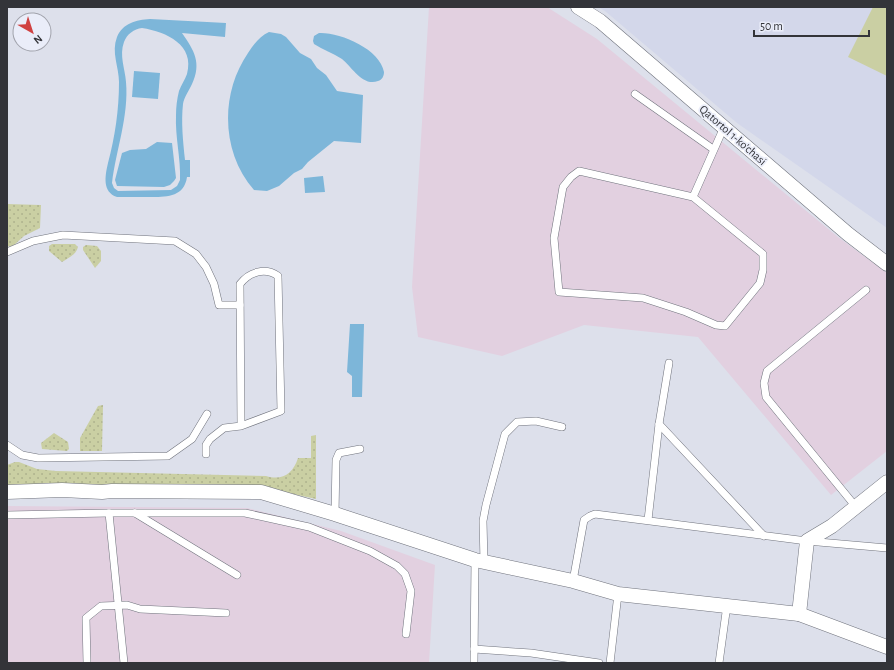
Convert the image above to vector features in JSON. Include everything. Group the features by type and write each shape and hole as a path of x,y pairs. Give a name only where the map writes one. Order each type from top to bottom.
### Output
{"street":[{"name":"Qatortol 1-ko'chasi","path":"578,7 600,21 848,234 887,264"},
{"path":"799,614 807,541 832,526 887,482"},
{"path":"7,492 62,490 102,492 262,492 480,561 573,581 618,594 799,614 887,647"}],"lane":[{"path":"635,94 713,149"},
{"path":"693,197 724,127"},
{"path":"578,171 693,197 763,254 763,270 760,283 725,326 716,325 686,312 643,298 559,292 554,238 563,186 578,171"},
{"path":"7,252 33,241 63,235 175,241 196,254 206,267 214,284 219,305 240,305"},
{"path":"206,454 206,445 210,439 224,428 241,426 281,411 278,276 272,272 252,272 245,277 240,284 241,426"},
{"path":"856,507 766,397 764,383 767,372 866,290"},
{"path":"648,520 659,424 669,363"},
{"path":"8,447 22,454 38,458 168,456 192,439 207,414"},
{"path":"474,663 480,561 486,505 505,434 517,422 536,421 562,427"},
{"path":"659,424 764,536"},
{"path":"335,514 336,460 339,453 360,449"},
{"path":"110,513 124,663"},
{"path":"135,513 237,575"},
{"path":"7,515 245,513 310,527 370,551 397,566 405,574 411,591 406,634"},
{"path":"573,581 584,520 595,514 764,536 887,548"},
{"path":"610,663 618,594"},
{"path":"87,663 86,618 101,606 127,605 140,609 226,613"},
{"path":"719,663 727,605"},
{"path":"474,649 531,653 599,663"}],"shaded area":[{"path":"429,7 547,7 597,39 838,237 887,273 887,451 831,495 698,337 584,325 502,356 418,337 412,287"},
{"path":"598,7 887,7 887,228 737,123 605,11"},
{"path":"7,506 247,508 341,531 435,565 429,663 7,663"}],"green space":[{"path":"873,7 887,7 887,76 848,57"},
{"path":"7,204 41,205 40,228 24,236 12,247 7,246"},
{"path":"52,244 75,244 78,247 74,254 62,262 49,251 49,246"},
{"path":"86,245 97,246 101,251 101,261 95,268 83,250 83,247"},
{"path":"103,405 102,451 80,451 80,438 98,406"},
{"path":"54,433 68,442 69,449 67,451 42,449 41,443"},
{"path":"316,435 316,499 256,486 7,485 7,465 15,462 19,462 37,469 56,471 266,476 277,478 290,472 296,464 298,458 311,458 311,436"}],"water":[{"path":"145,19 226,23 225,37 182,33 193,51 196,70 191,87 184,99 182,111 185,160 190,160 190,177 187,177 182,189 178,193 167,196 117,197 112,195 106,183 107,168 115,133 118,103 119,76 115,54 115,43 120,32 126,25","holes":["142,28 161,33 177,42 187,55 187,74 179,91 176,109 176,131 180,164 180,180 177,186 171,190 118,191 114,188 112,183 126,107 126,82 122,57 124,42 129,34 134,31"]},
{"path":"269,32 281,34 286,37 300,53 311,59 317,68 326,75 337,91 363,95 361,143 334,141 308,162 302,169 294,173 279,186 267,191 254,190 243,175 235,158 230,141 228,123 232,86 239,69 254,44"},
{"path":"319,33 337,35 367,49 381,64 384,72 382,78 373,82 363,79 342,59 314,44 314,36"},
{"path":"134,71 160,73 158,99 132,97"},
{"path":"157,142 172,143 176,178 174,181 170,185 164,187 117,186 115,180 122,153 130,150 146,149"},
{"path":"323,176 325,192 305,193 304,178"},
{"path":"350,324 364,324 362,397 352,397 352,376 347,372"}]}
